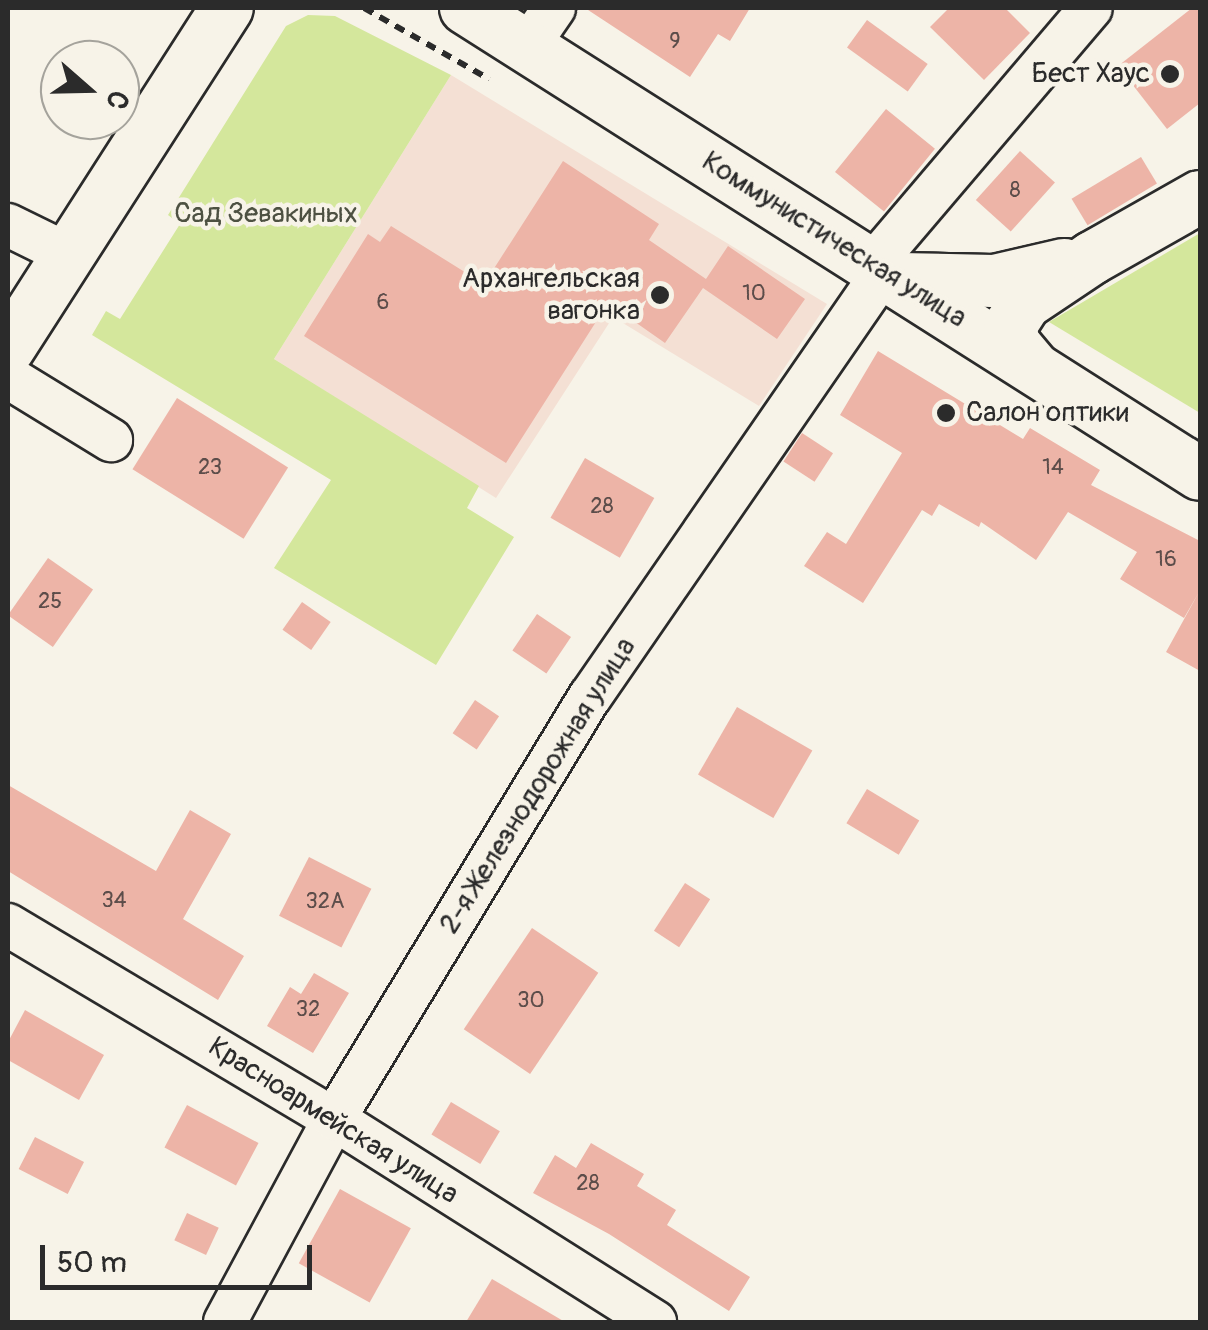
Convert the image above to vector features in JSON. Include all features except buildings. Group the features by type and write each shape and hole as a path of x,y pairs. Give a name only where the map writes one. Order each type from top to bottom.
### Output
{"main road":[{"path":"8,349 227,8"},
{"name":"Коммунистическая улица","path":"466,8 541,27 885,271 1200,474"},
{"path":"1033,367 1014,344 1012,318 1038,292 1200,197"},
{"path":"885,271 994,281 1092,258"}],"street":[{"name":"2-я Железнодорожная улица","path":"226,1322 334,1119 590,697 885,271 1091,8"},
{"path":"8,225 70,256"},
{"path":"8,376 111,440"},
{"name":"Красноармейская улица","path":"8,926 334,1119 654,1322"}],"shaded area":[{"path":"451,75 827,304 759,406 613,317 496,498 274,359"}],"green space":[{"name":"Сад Зевакиных","path":"308,15 335,16 451,75 274,359 479,486 467,508 514,537 436,665 274,568 331,480 92,335 106,311 120,319 180,224 168,215 286,26"},
{"path":"1200,233 1200,413 1049,322"}],"place":[{"name":"Бест Хаус","path":"1170,74"},
{"name":"Архангельская вагонка","path":"660,295"},
{"name":"Салон оптики","path":"946,413"}]}
